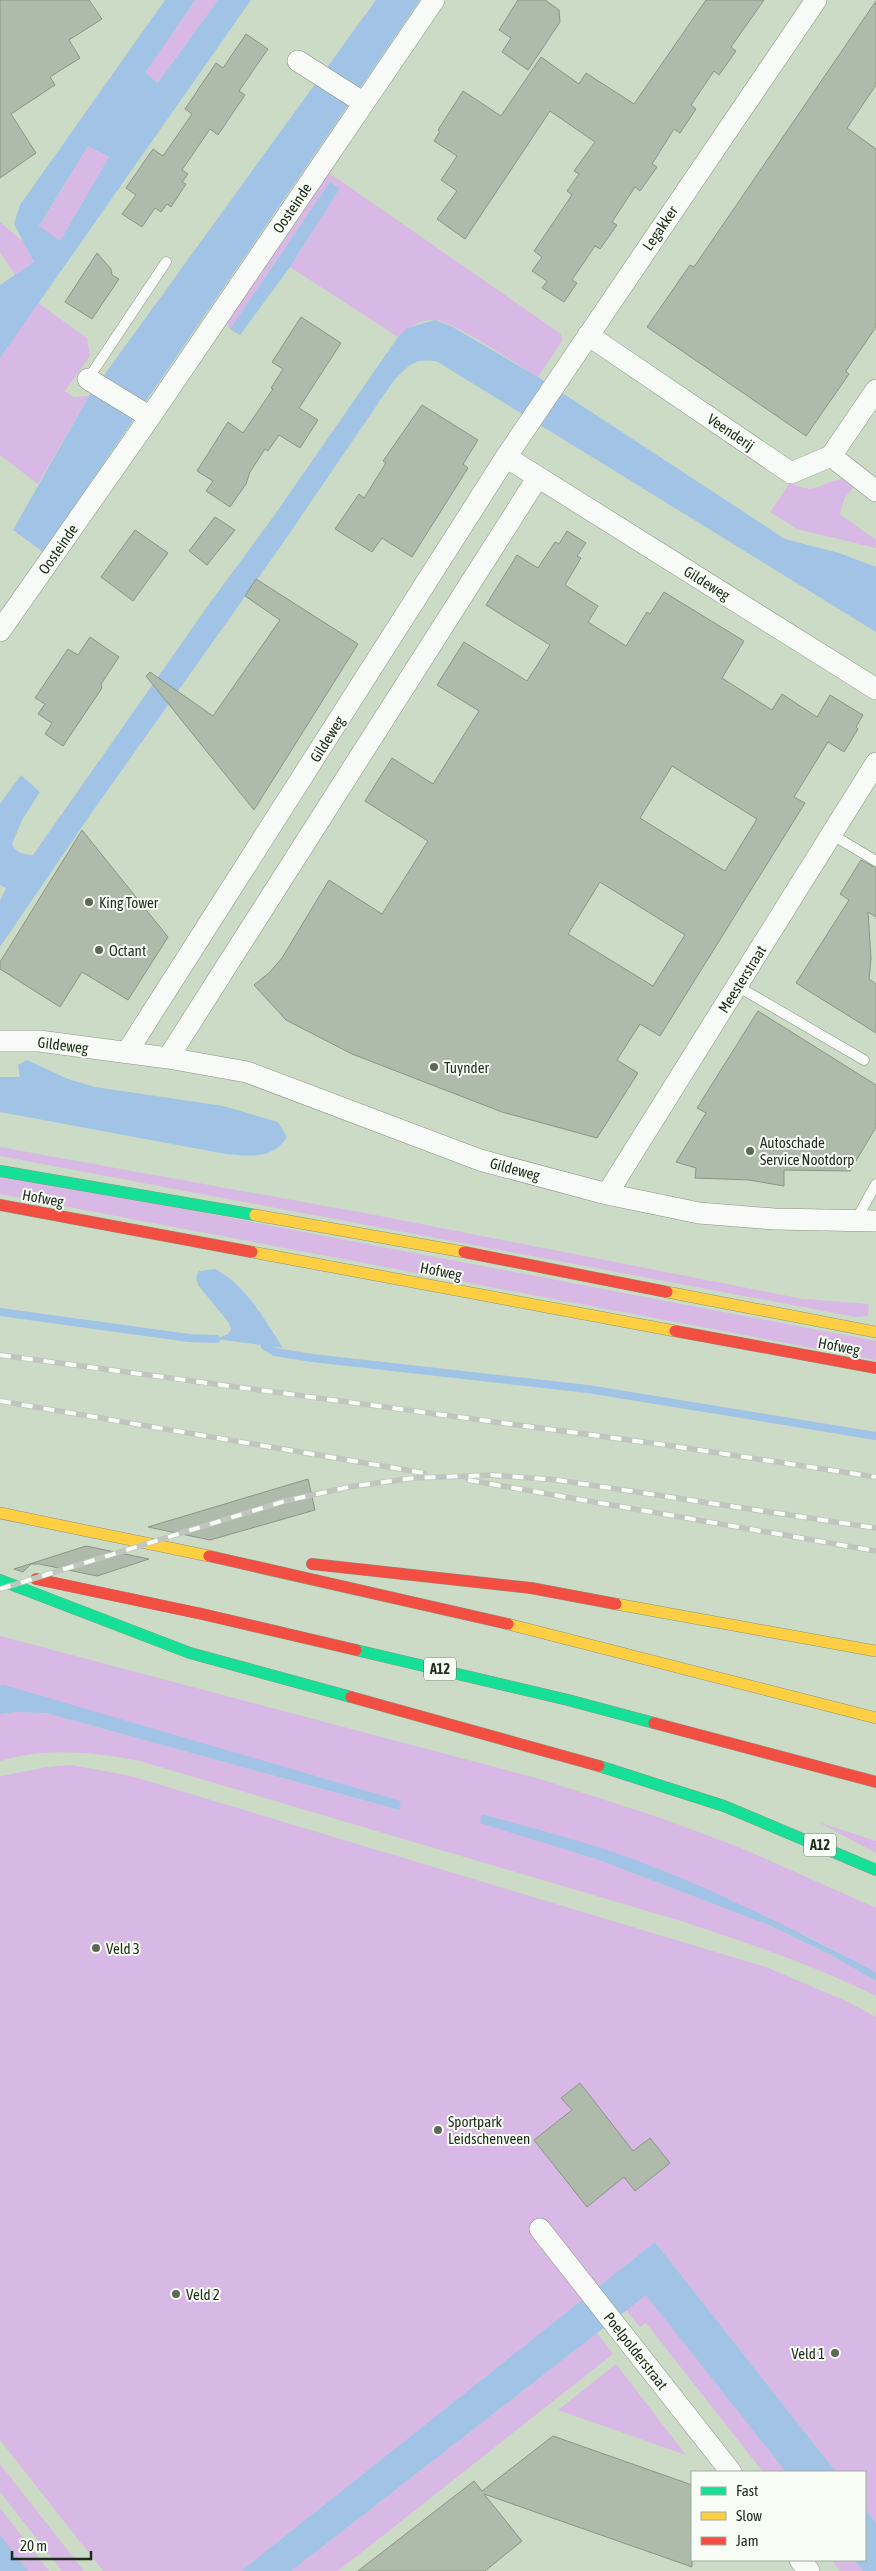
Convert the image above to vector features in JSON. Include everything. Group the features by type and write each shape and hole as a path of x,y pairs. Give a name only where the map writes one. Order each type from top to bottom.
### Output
{"main road":[{"name":"Hofweg","path":"0,1170 401,1240 876,1332"},
{"name":"Hofweg","path":"0,1205 876,1368"},
{"path":"0,1513 181,1549 496,1622 876,1718"},
{"path":"181,1549 531,1588 876,1651"},
{"name":"A12","path":"0,1572 202,1614 568,1700 876,1782"},
{"name":"A12","path":"0,1580 190,1654 609,1769 724,1806 876,1870"}],"street":[{"name":"Oosteinde","path":"0,631 360,100 434,0"},
{"name":"Legakker","path":"506,457 816,0"},
{"path":"298,61 360,100"},
{"name":"Veenderij","path":"588,335 791,473 831,456"},
{"path":"93,382 146,414"},
{"path":"876,390 831,456 876,491"},
{"name":"Gildeweg","path":"127,1052 506,457 876,689"},
{"path":"168,1058 538,478"},
{"name":"Meesterstraat","path":"607,1194 876,763"},
{"name":"Gildeweg","path":"0,1041 39,1041 127,1052 247,1072 480,1160 607,1194 699,1213 774,1219 866,1220"},
{"name":"Poelpolderstraat","path":"540,2229 730,2471"},
{"path":"801,2561 809,2571"}],"lane":[{"path":"93,382 166,262"},
{"path":"831,834 876,861"},
{"path":"737,986 864,1060"},
{"path":"866,1220 876,1184"}],"shaded area":[{"path":"195,0 218,0 158,83 145,73"},
{"path":"88,146 109,157 60,241 39,227"},
{"path":"325,170 561,334 562,341 538,377 472,336 436,320 416,324 398,337 290,267 340,188 330,182 230,329 225,320"},
{"path":"0,222 25,243 34,262 15,275 0,252"},
{"path":"38,303 87,338 90,356 65,391 74,397 89,396 38,484 0,455 0,358"},
{"path":"843,479 855,485 844,499 840,514 876,540 876,548 797,529 770,512 790,483 812,489"},
{"path":"0,1147 375,1215 803,1299 869,1304 868,1316 856,1317 0,1156"},
{"path":"0,1174 876,1341 876,1360 0,1194"},
{"path":"0,1636 540,1779 661,1818 741,1848 876,1908 876,1973 813,1939 627,1857 483,1814 480,1822 599,1860 771,1926 831,1955 876,1981 876,1996 804,1964 681,1921 140,1761 87,1753 53,1752 0,1761 0,1714 16,1712 46,1713 398,1810 401,1801 0,1686"},
{"name":"Sportpark Leidschenveen","path":"72,1765 131,1776 766,1967 846,2001 876,2017 876,2523 866,2510 866,2471 835,2471 655,2242 241,2571 103,2571 0,2440 0,1776 48,1767"},
{"path":"818,1822 876,1841 876,1853"},
{"path":"646,2294 785,2471 762,2471 646,2323 640,2327 626,2310"},
{"path":"597,2333 613,2354 338,2571 291,2571"},
{"path":"616,2364 686,2455 558,2410"},
{"path":"0,2464 84,2571 62,2571 0,2492"},
{"path":"0,2508 49,2571 28,2571 0,2535"},
{"path":"833,2561 855,2561 863,2571 840,2571"}],"water":[{"path":"165,0 195,0 145,73 158,83 218,0 251,0 0,358 0,285 34,262 14,224 20,205","holes":["88,146 109,157 60,241 39,226"]},
{"path":"376,0 420,0 43,552 13,530 89,396"},
{"path":"330,182 340,188 290,267 240,335 230,329"},
{"path":"435,320 451,326 538,377 785,539 839,553 876,567 876,632 438,362 418,362 409,366 394,380 285,540 90,815 0,947 0,901 6,888 0,885 0,804 21,775 40,792 22,820 12,844 20,852 33,855 212,600 276,513 398,337 407,328"},
{"path":"27,1060 68,1079 95,1087 223,1106 278,1122 287,1137 275,1150 267,1153 252,1156 235,1155 0,1112 0,1077 20,1077 18,1065"},
{"path":"215,1269 236,1284 254,1304 283,1348 216,1339 228,1334 231,1329 229,1323 198,1285 196,1278 199,1271"},
{"path":"4,1685 401,1801 399,1810 46,1713 16,1712 0,1714 0,1686"},
{"path":"482,1814 609,1851 689,1881 779,1923 868,1968 876,1973 876,1981 831,1955 771,1926 599,1860 480,1823"},
{"path":"655,2242 835,2471 785,2471 646,2295 291,2571 241,2571"},
{"path":"866,2510 876,2523 876,2571 863,2571 855,2561 866,2561"},
{"path":"0,2535 28,2571 0,2571"}],"building":[{"path":"0,0 89,0 102,19 69,40 80,58 50,77 55,85 11,114 36,153 0,178"},
{"path":"518,0 545,0 559,10 560,22 528,70 502,52 511,38 499,30"},
{"path":"706,0 764,0 731,47 736,51 719,75 714,71 691,105 696,109 680,133 674,129 652,164 657,167 640,191 635,187 612,222 617,225 600,249 595,246 572,280 577,283 564,302 542,288 547,281 532,271 542,257 534,251 572,195 567,191 579,174 574,171 595,142 550,111 465,239 437,219 457,191 441,180 457,156 434,141 440,131 438,130 463,91 501,116 541,57 579,84 586,73 634,104"},
{"path":"876,1 876,85 847,128 876,149 876,327 846,371 849,374 806,436 647,327 690,265 694,267"},
{"path":"246,34 268,49 239,91 245,95 218,135 210,129 182,170 188,174 182,182 186,184 171,207 167,204 161,212 155,208 142,227 122,214 136,195 126,188 153,149 163,156 192,114 185,109 216,63 223,68"},
{"path":"97,253 111,269 112,275 119,279 92,319 65,302"},
{"path":"301,317 341,343 299,408 318,420 300,448 279,435 268,451 265,449 250,472 246,484 230,507 206,491 213,481 197,471 228,422 243,433 273,389 271,388 283,369 272,362"},
{"path":"422,405 478,440 463,464 468,468 412,557 382,538 372,552 335,529 359,494 364,498 386,463 383,461"},
{"path":"215,517 235,530 207,565 189,551"},
{"path":"135,530 168,553 133,601 101,577"},
{"path":"567,531 586,543 577,556 581,558 565,585 598,606 588,622 626,646 647,612 650,614 664,592 744,641 722,678 772,710 782,694 817,717 830,695 863,715 856,727 858,729 844,752 828,742 794,797 805,803 660,1036 640,1024 617,1060 638,1073 597,1138 502,1112 352,1054 286,1020 254,985 270,972 282,958 329,880 382,914 428,841 365,801 392,758 433,784 479,711 437,685 464,642 527,681 550,645 486,605 517,555 538,568 555,542 559,544","holes":["672,766 757,819 725,871 640,818","600,882 685,935 653,986 568,934"]},
{"path":"256,579 358,644 254,810 146,676 150,672 213,716 280,620 245,596"},
{"path":"90,637 119,657 101,684 102,688 63,746 45,734 52,723 38,714 45,704 35,698 68,649 78,655"},
{"name":"King Tower","path":"82,830 168,937 128,1000 82,972 60,1007 0,969 0,962"},
{"path":"861,860 876,868 876,917 868,912 871,958 869,979 876,984 876,1033 796,983 849,900 840,894"},
{"path":"758,1011 876,1085 876,1127 850,1171 784,1170 784,1186 749,1180 695,1178 696,1168 676,1162 706,1113 697,1108"},
{"path":"308,1479 315,1510 210,1540 148,1527"},
{"path":"86,1546 149,1559 97,1576 39,1564 31,1564 23,1572 14,1569"},
{"path":"580,2083 633,2151 650,2138 670,2163 635,2191 624,2177 587,2207 534,2140 572,2110 561,2098"},
{"path":"553,2436 691,2485 692,2567 484,2494 522,2541 485,2571 358,2571 474,2481 482,2491"}],"waterway":[{"path":"0,1312 189,1338 216,1339"},
{"path":"265,1346 275,1352 312,1358 588,1389 876,1436"}],"railway":[{"path":"0,1355 666,1445 876,1477"},
{"path":"0,1401 424,1473"},
{"path":"0,1589 285,1501 349,1487 414,1478 492,1475 557,1480 876,1528"},
{"path":"468,1480 876,1551"}],"traffic: fast":[{"path":"0,1171 255,1215"},
{"path":"0,1580 190,1653 351,1697"},
{"path":"356,1650 568,1700 654,1723"},
{"path":"599,1766 724,1806 876,1870"}],"traffic: slow":[{"path":"255,1215 464,1252"},
{"path":"252,1252 675,1331"},
{"path":"667,1292 876,1332"},
{"path":"0,1513 209,1556"},
{"path":"616,1604 876,1651"},
{"path":"508,1624 876,1718"}],"traffic: jam":[{"path":"0,1205 252,1252"},
{"path":"464,1252 667,1292"},
{"path":"675,1331 876,1368"},
{"path":"209,1556 508,1624"},
{"path":"312,1564 531,1588 616,1604"},
{"path":"36,1579 202,1614 356,1650"},
{"path":"351,1697 599,1766"},
{"path":"654,1723 876,1782"}],"place":[{"name":"King Tower","path":"89,902"},
{"name":"Octant","path":"99,950"},
{"name":"Tuynder","path":"434,1067"},
{"name":"Autoschade Service Nootdorp","path":"750,1151"},
{"name":"Veld 3","path":"96,1948"},
{"name":"Sportpark Leidschenveen","path":"438,2130"},
{"name":"Veld 2","path":"176,2294"},
{"name":"Veld 1","path":"835,2353"}]}
